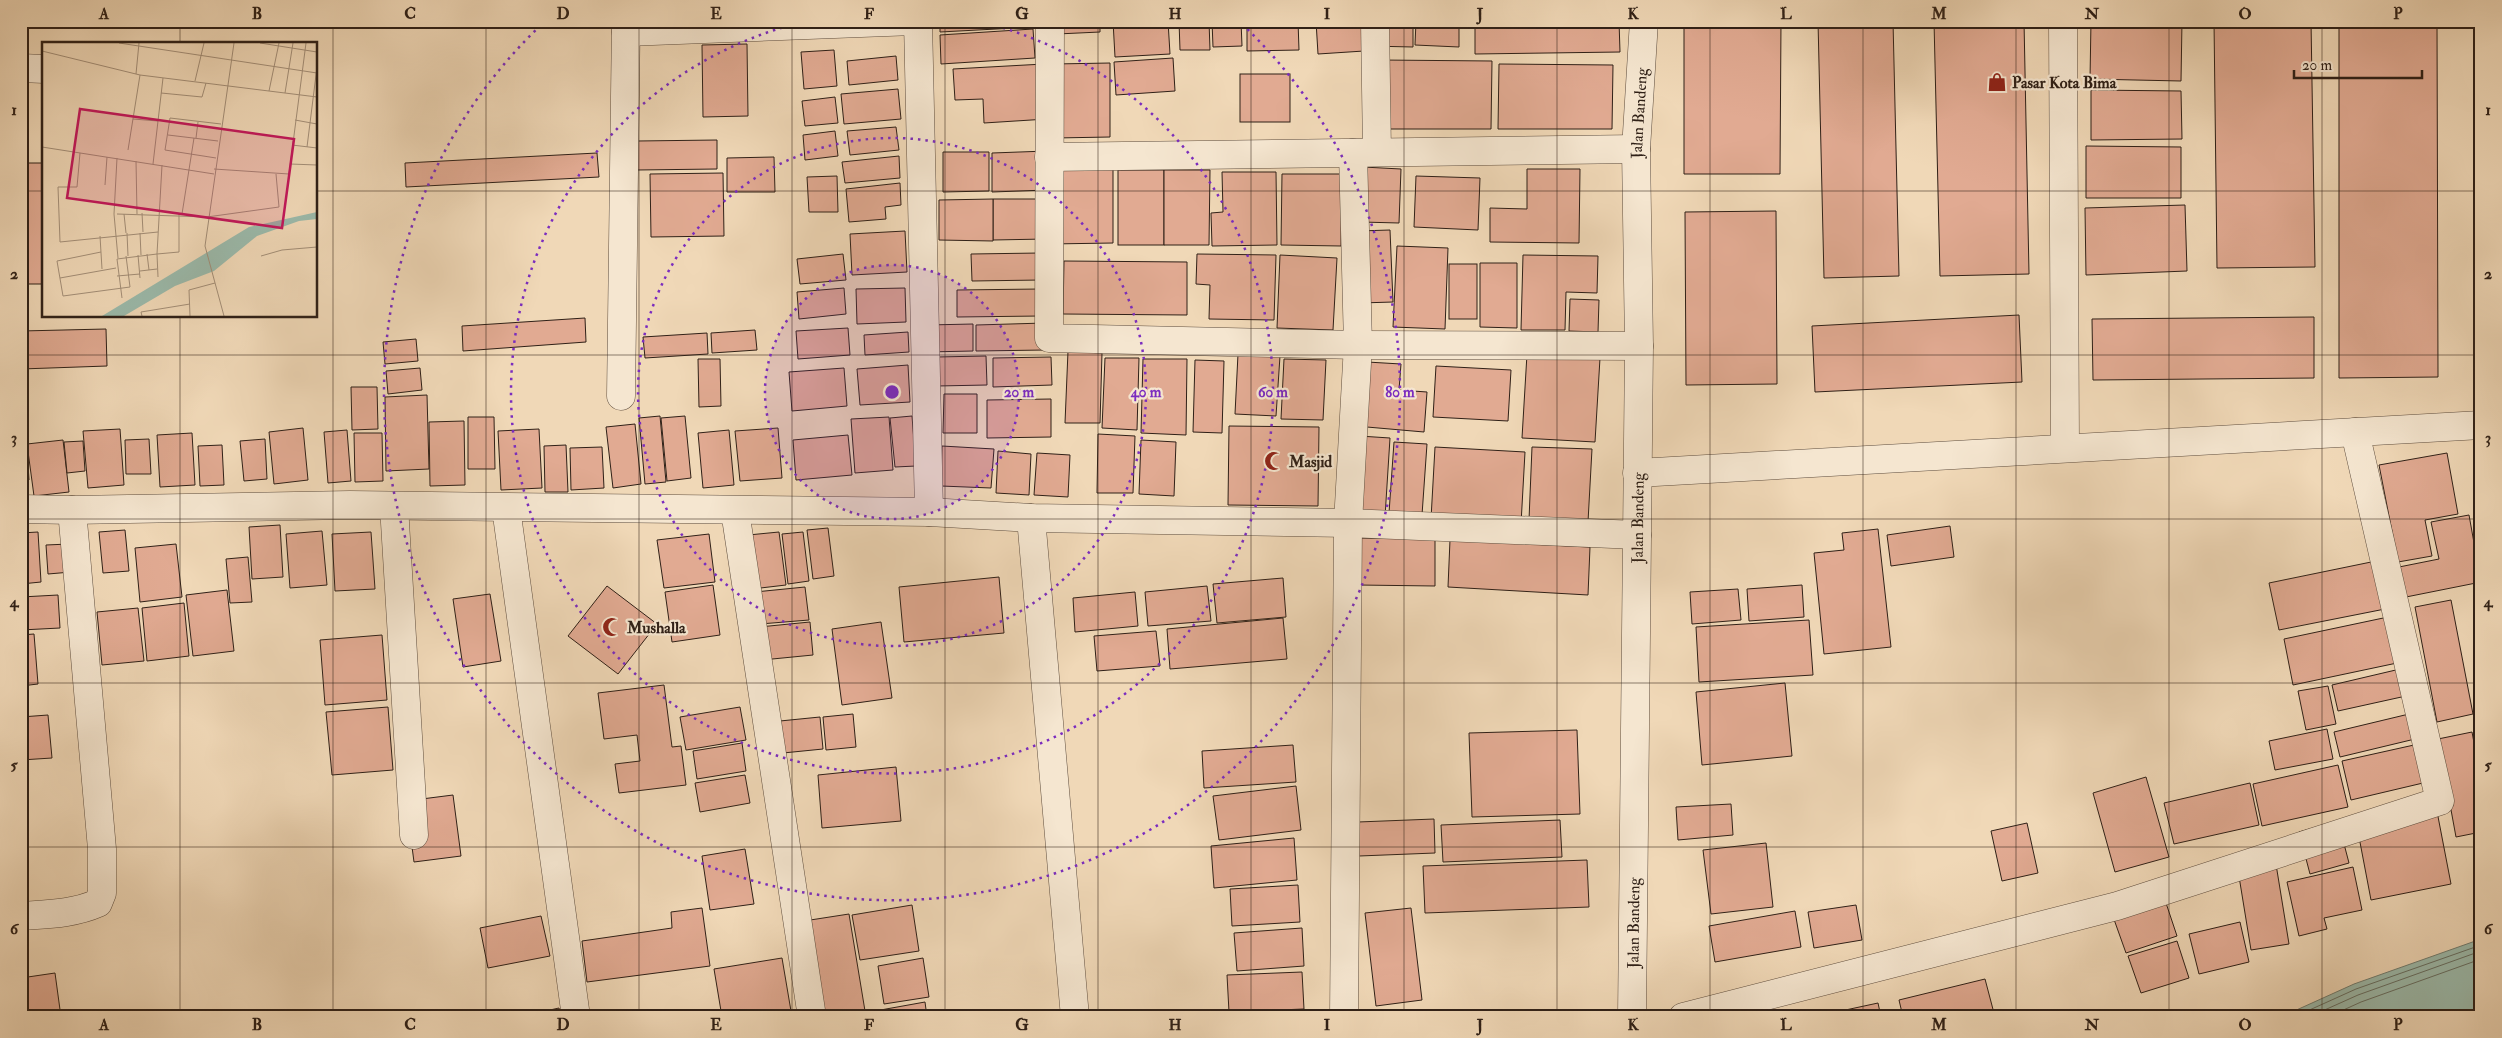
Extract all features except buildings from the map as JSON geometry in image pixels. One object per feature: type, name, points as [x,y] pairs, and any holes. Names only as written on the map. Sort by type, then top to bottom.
[{"type":"street","points":[[621,396],[626,26],[914,21]]},
{"type":"street","points":[[918,21],[929,512]]},
{"type":"street","points":[[1050,21],[1049,338],[1358,345],[1639,346]]},
{"type":"street","points":[[1344,1017],[1348,524],[1358,345],[1365,153],[1375,21]]},
{"type":"street","name":"Jalan Bandeng","points":[[1632,1017],[1639,346],[1636,149],[1644,21]]},
{"type":"street","points":[[2063,21],[2065,448]]},
{"type":"street","points":[[21,68],[42,69]]},
{"type":"street","points":[[1049,157],[1636,149]]},
{"type":"street","points":[[1637,473],[2481,425]]},
{"type":"street","points":[[1684,1017],[2117,906],[2440,801],[2355,432]]},
{"type":"street","points":[[21,509],[394,506],[929,512],[1031,518],[1348,524],[1637,534]]},
{"type":"street","points":[[394,506],[414,835]]},
{"type":"street","points":[[506,508],[576,1017]]},
{"type":"street","points":[[21,916],[85,909],[98,904],[102,893],[102,849],[72,510]]},
{"type":"street","points":[[735,511],[812,1017]]},
{"type":"street","points":[[1031,518],[1075,1017]]},
{"type":"water","points":[[2481,939],[2481,1017],[2281,1017],[2354,984]]},
{"type":"place","name":"Pasar Kota Bima","points":[[1997,82]]},
{"type":"place","name":"Masjid","points":[[1274,461]]},
{"type":"place","name":"Mushalla","points":[[612,627]]}]
